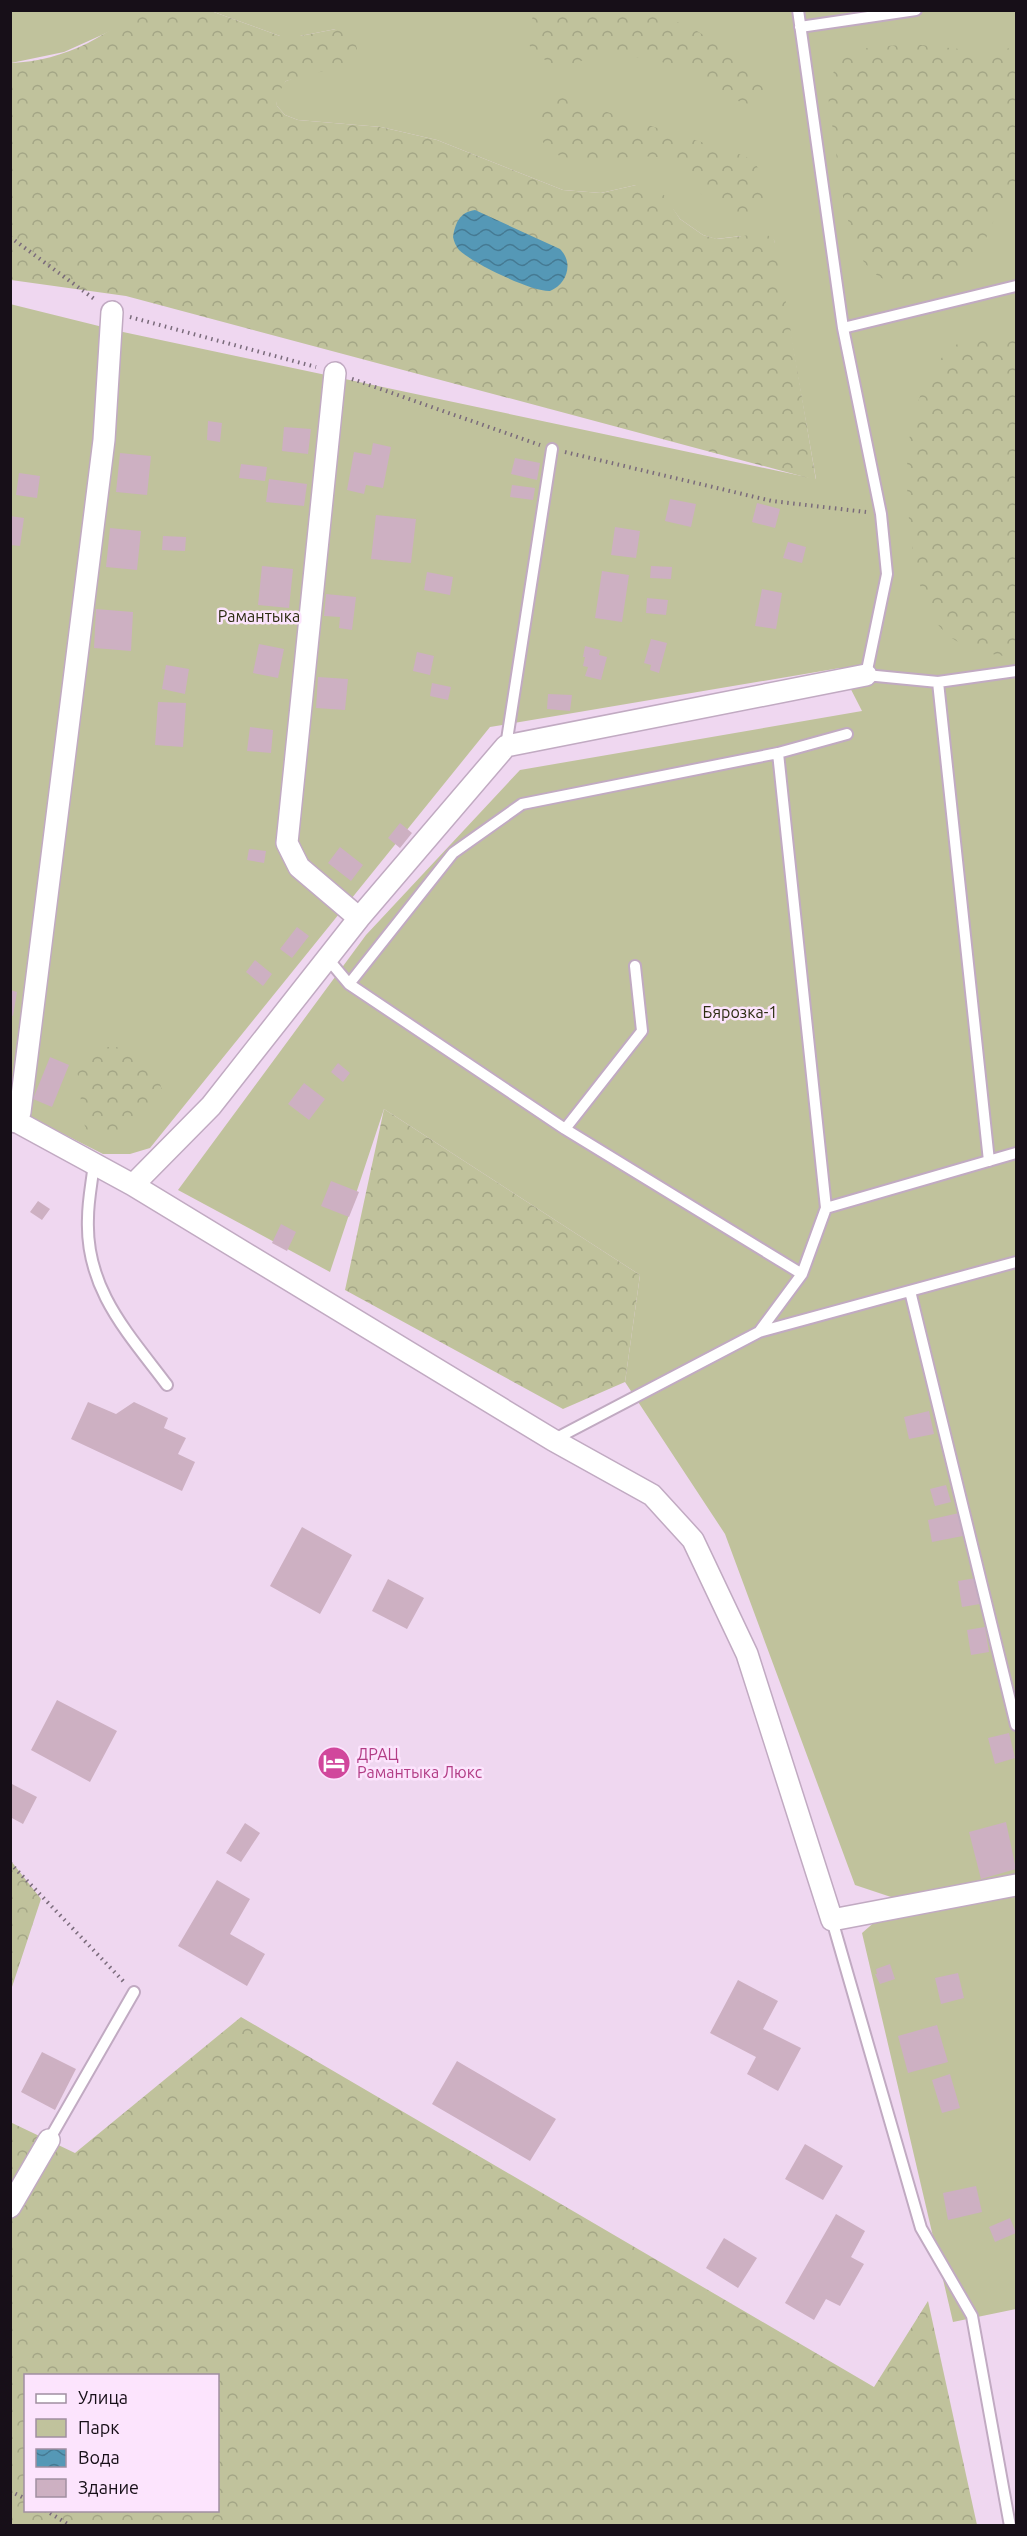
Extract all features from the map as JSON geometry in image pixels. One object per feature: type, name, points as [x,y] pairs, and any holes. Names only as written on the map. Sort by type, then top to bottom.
[{"type":"street","points":[[112,312],[104,440],[22,1100],[14,1120],[133,1185],[553,1440],[652,1495],[693,1540],[747,1654],[832,1920],[1017,1885]]},
{"type":"street","points":[[335,373],[287,843],[299,867],[360,918]]},
{"type":"street","points":[[133,1185],[211,1106],[360,918],[506,746],[866,675]]},
{"type":"street","points":[[10,2207],[49,2140]]},
{"type":"lane","points":[[798,10],[843,328],[881,514],[887,574],[866,675],[938,682],[1017,671]]},
{"type":"lane","points":[[800,27],[916,10]]},
{"type":"lane","points":[[843,328],[1017,286]]},
{"type":"lane","points":[[506,746],[552,449]]},
{"type":"lane","points":[[938,682],[989,1161]]},
{"type":"lane","points":[[349,984],[453,853],[522,804],[778,753],[848,734]]},
{"type":"lane","points":[[759,1332],[801,1274],[825,1208],[778,753]]},
{"type":"lane","points":[[328,959],[349,984],[565,1129],[801,1274]]},
{"type":"lane","points":[[565,1129],[642,1031],[635,966]]},
{"type":"lane","points":[[825,1208],[1017,1154]]},
{"type":"lane","points":[[94,1163],[87,1220],[94,1270],[102,1295],[167,1385]]},
{"type":"lane","points":[[553,1440],[759,1332],[1017,1262]]},
{"type":"lane","points":[[910,1291],[1017,1725]]},
{"type":"lane","points":[[832,1920],[921,2228],[972,2316],[1010,2526]]},
{"type":"lane","points":[[49,2140],[134,1992]]},
{"type":"path","points":[[10,237],[112,312],[335,373],[552,449],[772,501],[881,514]]},
{"type":"path","points":[[10,1863],[134,1992]]},
{"type":"path","points":[[10,2491],[24,2498]]},
{"type":"path","points":[[47,2512],[71,2526]]},
{"type":"green space","points":[[10,11],[155,11],[64,52],[11,63]]},
{"type":"green space","points":[[155,11],[211,11],[280,36],[300,36],[336,29],[353,34],[357,49],[354,56],[342,66],[286,81],[276,97],[277,106],[285,115],[298,120],[381,127],[437,140],[563,190],[601,193],[636,185],[649,185],[665,196],[680,219],[703,235],[717,239],[765,233],[774,240],[777,250],[816,480],[126,296],[11,280],[11,63],[40,59],[70,51],[129,21]]},
{"type":"green space","points":[[211,11],[1016,11],[1016,2309],[953,2322],[862,1933],[900,1900],[855,1885],[725,1534],[625,1382],[640,1275],[384,1109],[330,1272],[178,1190],[366,935],[520,770],[862,711],[840,668],[490,727],[150,1148],[130,1154],[103,1154],[20,1112],[11,1102],[10,304],[123,332],[816,479],[774,240],[741,236],[716,239],[703,235],[680,219],[673,209],[636,185],[601,193],[563,190],[437,140],[381,127],[298,120],[285,115],[277,106],[275,97],[279,89],[286,81],[297,77],[336,29],[300,36],[280,36]]},
{"type":"green space","points":[[536,11],[588,11],[604,15],[635,11],[652,12],[697,31],[764,73],[770,88],[768,95],[760,102],[743,103],[690,71],[664,63],[623,56],[598,57],[558,68],[531,51],[529,30]]},
{"type":"green space","points":[[911,44],[989,52],[1016,47],[1016,194],[1007,200],[995,217],[977,257],[970,265],[945,280],[916,286],[893,283],[880,277],[864,262],[857,248],[845,207],[828,97],[831,79],[837,66],[854,51]]},
{"type":"green space","points":[[557,96],[745,156],[755,164],[767,183],[766,201],[760,208],[751,212],[737,213],[724,210],[704,197],[680,170],[661,158],[646,156],[584,160],[565,157],[550,150],[541,137],[540,115],[546,103]]},
{"type":"green space","points":[[988,333],[1016,334],[1016,657],[983,652],[962,644],[952,638],[936,622],[927,606],[920,584],[910,532],[908,454],[915,412],[923,389],[935,367],[950,349],[963,341]]},
{"type":"green space","points":[[102,1047],[126,1048],[142,1054],[153,1067],[162,1090],[140,1119],[111,1141],[87,1131],[80,1114],[81,1090],[77,1072],[84,1058]]},
{"type":"green space","points":[[384,1109],[640,1275],[625,1382],[563,1409],[345,1290]]},
{"type":"green space","points":[[11,1861],[41,1899],[11,1990]]},
{"type":"green space","points":[[241,2017],[874,2387],[928,2301],[977,2525],[11,2525],[10,2122],[75,2153]]},
{"type":"water","points":[[475,210],[560,249],[567,260],[567,273],[561,283],[550,291],[530,287],[466,256],[459,250],[453,237],[455,227],[462,216]]},
{"type":"building","points":[[208,421],[222,423],[220,442],[207,440]]},
{"type":"building","points":[[284,427],[311,429],[308,454],[282,451]]},
{"type":"building","points":[[373,443],[391,447],[383,488],[366,485],[364,494],[347,490],[354,452],[371,455]]},
{"type":"building","points":[[120,453],[151,456],[147,495],[116,492]]},
{"type":"building","points":[[515,458],[540,463],[537,480],[511,474]]},
{"type":"building","points":[[241,464],[267,467],[265,481],[239,478]]},
{"type":"building","points":[[19,473],[40,476],[37,498],[16,495]]},
{"type":"building","points":[[269,479],[307,484],[304,506],[266,502]]},
{"type":"building","points":[[512,485],[535,488],[533,500],[510,497]]},
{"type":"building","points":[[670,499],[696,504],[691,527],[665,521]]},
{"type":"building","points":[[757,503],[780,509],[775,528],[752,522]]},
{"type":"building","points":[[376,515],[416,519],[411,563],[371,559]]},
{"type":"building","points":[[10,516],[24,518],[20,546],[10,545]]},
{"type":"building","points":[[615,527],[640,531],[636,558],[611,555]]},
{"type":"building","points":[[110,528],[141,531],[137,570],[106,567]]},
{"type":"building","points":[[163,536],[186,537],[185,551],[162,550]]},
{"type":"building","points":[[788,542],[806,547],[802,563],[783,558]]},
{"type":"building","points":[[262,566],[293,569],[289,608],[258,605]]},
{"type":"building","points":[[651,566],[672,567],[671,579],[650,578]]},
{"type":"building","points":[[602,571],[629,575],[622,622],[595,618]]},
{"type":"building","points":[[427,572],[453,577],[450,595],[424,590]]},
{"type":"building","points":[[762,589],[782,593],[776,629],[755,626]]},
{"type":"building","points":[[326,594],[356,597],[352,630],[339,628],[340,617],[324,616]]},
{"type":"building","points":[[647,598],[668,600],[666,615],[646,613]]},
{"type":"building","points":[[96,609],[133,612],[131,651],[94,648]]},
{"type":"building","points":[[651,639],[667,643],[659,673],[650,670],[651,665],[644,663]]},
{"type":"building","points":[[259,644],[284,649],[278,678],[253,673]]},
{"type":"building","points":[[585,646],[600,650],[599,655],[607,657],[601,680],[585,676],[588,667],[583,666]]},
{"type":"building","points":[[417,652],[434,656],[430,675],[413,671]]},
{"type":"building","points":[[166,665],[189,669],[185,694],[162,689]]},
{"type":"building","points":[[318,677],[348,679],[345,710],[316,708]]},
{"type":"building","points":[[432,683],[451,687],[448,700],[430,696]]},
{"type":"building","points":[[548,694],[572,695],[570,711],[547,709]]},
{"type":"building","points":[[158,702],[186,703],[183,747],[155,745]]},
{"type":"building","points":[[250,727],[273,730],[271,753],[247,751]]},
{"type":"building","points":[[400,823],[412,833],[400,848],[388,838]]},
{"type":"building","points":[[340,847],[363,865],[351,881],[328,863]]},
{"type":"building","points":[[249,849],[266,851],[264,863],[247,860]]},
{"type":"building","points":[[297,927],[309,936],[292,958],[280,949]]},
{"type":"building","points":[[255,960],[272,974],[263,986],[246,972]]},
{"type":"building","points":[[10,990],[17,992],[13,1016],[10,1015]]},
{"type":"building","points":[[50,1057],[69,1065],[52,1107],[33,1099]]},
{"type":"building","points":[[338,1063],[350,1073],[343,1082],[331,1072]]},
{"type":"building","points":[[304,1083],[325,1099],[309,1120],[288,1104]]},
{"type":"building","points":[[331,1181],[359,1192],[349,1217],[321,1206]]},
{"type":"building","points":[[38,1201],[50,1209],[42,1220],[30,1212]]},
{"type":"building","points":[[281,1224],[296,1232],[287,1251],[272,1243]]},
{"type":"building","points":[[88,1402],[116,1414],[134,1402],[168,1418],[164,1428],[186,1438],[178,1454],[195,1462],[182,1491],[71,1439]]},
{"type":"building","points":[[929,1411],[934,1434],[909,1439],[904,1417]]},
{"type":"building","points":[[946,1485],[951,1502],[935,1506],[930,1489]]},
{"type":"building","points":[[959,1513],[963,1536],[932,1542],[928,1520]]},
{"type":"building","points":[[302,1527],[352,1555],[320,1614],[270,1586]]},
{"type":"building","points":[[976,1578],[980,1604],[962,1607],[958,1581]]},
{"type":"building","points":[[388,1579],[424,1598],[407,1629],[372,1611]]},
{"type":"building","points":[[985,1627],[989,1652],[971,1655],[967,1630]]},
{"type":"building","points":[[57,1700],[117,1731],[90,1782],[31,1750]]},
{"type":"building","points":[[1009,1733],[1015,1758],[995,1764],[988,1738]]},
{"type":"building","points":[[10,1783],[37,1797],[23,1824],[10,1817]]},
{"type":"building","points":[[1006,1822],[1016,1869],[981,1879],[969,1832]]},
{"type":"building","points":[[245,1823],[260,1833],[241,1862],[226,1853]]},
{"type":"building","points":[[217,1880],[250,1899],[230,1934],[265,1954],[247,1986],[178,1946]]},
{"type":"building","points":[[890,1964],[895,1979],[880,1984],[875,1974],[877,1974],[876,1969]]},
{"type":"building","points":[[958,1973],[964,1998],[941,2004],[935,1978]]},
{"type":"building","points":[[738,1980],[778,2001],[763,2029],[801,2048],[778,2091],[747,2074],[756,2057],[710,2033]]},
{"type":"building","points":[[937,2025],[948,2062],[908,2073],[898,2036]]},
{"type":"building","points":[[42,2052],[76,2069],[55,2110],[21,2092]]},
{"type":"building","points":[[457,2061],[556,2119],[530,2161],[432,2104]]},
{"type":"building","points":[[950,2074],[960,2108],[942,2113],[932,2080]]},
{"type":"building","points":[[805,2144],[843,2166],[823,2200],[785,2179]]},
{"type":"building","points":[[976,2186],[982,2212],[948,2220],[943,2193]]},
{"type":"building","points":[[836,2214],[865,2231],[851,2257],[864,2264],[840,2306],[826,2299],[814,2320],[785,2303]]},
{"type":"building","points":[[1010,2218],[1016,2233],[995,2242],[989,2227]]},
{"type":"building","points":[[724,2238],[757,2258],[738,2288],[706,2268]]},
{"type":"place","name":"ДРАЦ Рамантыка Люкс","points":[[334,1763]]},
{"type":"park label","name":"Рамантыка","points":[[259,616]]},
{"type":"park label","name":"Бярозка-1","points":[[740,1012]]}]
